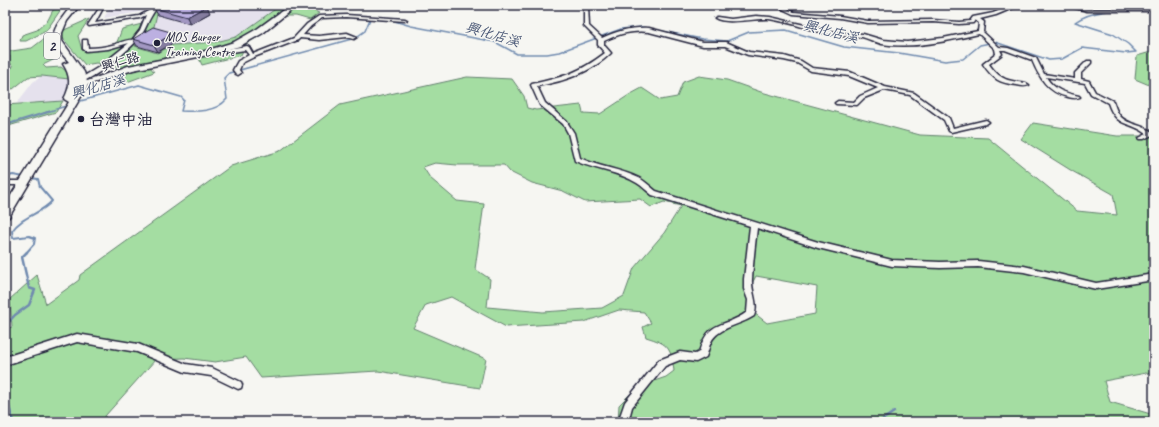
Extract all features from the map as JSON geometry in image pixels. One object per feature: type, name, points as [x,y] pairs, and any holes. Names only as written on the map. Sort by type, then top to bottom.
[{"type":"main road","name":"2","points":[[71,5],[50,32],[50,44],[72,70],[79,84]]},
{"type":"main road","name":"2","points":[[76,5],[57,31],[57,44],[73,61],[79,84]]},
{"type":"main road","points":[[5,214],[23,179],[68,107],[79,84]]},
{"type":"main road","points":[[5,200],[23,179]]},
{"type":"street","points":[[100,5],[100,10],[91,25],[140,18],[157,5]]},
{"type":"street","name":"興仁路","points":[[79,84],[131,68],[203,54],[237,44],[260,31],[294,5]]},
{"type":"street","points":[[586,5],[587,26],[601,40],[601,45],[608,53],[574,76],[557,82],[534,85],[542,104],[565,123],[571,133],[577,159],[590,166],[609,169],[638,180],[654,193],[818,244],[892,263],[940,265],[978,264],[1024,269],[1096,286],[1154,277]]},
{"type":"street","points":[[776,5],[793,13],[840,17],[868,22],[933,21],[959,23],[971,22],[975,18],[994,14],[1018,5]]},
{"type":"street","points":[[1050,5],[1072,6],[1087,10],[1154,10]]},
{"type":"street","points":[[79,84],[118,55],[140,35],[150,11]]},
{"type":"street","points":[[238,73],[236,70],[240,62],[300,36],[309,25],[321,17],[346,16],[405,20]]},
{"type":"street","points":[[717,18],[731,20],[756,17],[770,18],[835,34],[863,36],[882,42],[907,44],[943,40],[980,32]]},
{"type":"street","points":[[975,18],[982,22],[980,32]]},
{"type":"street","points":[[601,40],[620,32],[640,29],[702,44],[726,44],[748,53],[784,58],[799,62],[811,69],[850,74],[883,88],[912,94],[947,119],[951,130],[986,122]]},
{"type":"street","points":[[980,32],[997,48],[999,54],[986,64],[994,76],[1004,82],[1026,85]]},
{"type":"street","points":[[85,41],[86,49],[93,50],[117,47],[140,35]]},
{"type":"street","points":[[300,36],[319,38],[347,35],[354,38]]},
{"type":"street","points":[[203,54],[247,48],[252,56]]},
{"type":"street","points":[[997,48],[1006,49],[1034,59],[1041,75],[1056,92],[1077,97]]},
{"type":"street","points":[[1078,79],[1078,73],[1089,62]]},
{"type":"street","points":[[1041,75],[1078,79],[1087,82],[1093,93],[1111,102],[1113,110],[1123,122],[1148,131],[1151,134],[1142,138]]},
{"type":"street","points":[[838,103],[855,104],[862,97],[883,88]]},
{"type":"street","points":[[5,183],[23,179]]},
{"type":"street","points":[[623,422],[628,405],[662,363],[680,356],[696,358],[700,356],[703,354],[709,336],[717,330],[745,319],[751,314],[752,300],[748,289],[748,279],[754,225]]},
{"type":"street","points":[[5,361],[77,338],[138,348],[185,368],[212,372],[238,385]]},
{"type":"shaded area","points":[[111,5],[154,5],[147,11],[104,18]]},
{"type":"shaded area","points":[[174,5],[281,5],[236,37],[216,42],[173,45],[157,53],[135,46],[153,31],[157,13]]},
{"type":"shaded area","points":[[42,76],[69,79],[70,90],[63,101],[17,103],[33,82]]},
{"type":"green space","points":[[64,5],[46,31],[26,41],[20,41],[22,35],[37,30],[48,20],[53,10]]},
{"type":"green space","points":[[159,5],[153,31],[135,46],[157,53],[173,45],[216,42],[236,37],[281,5],[308,5],[307,8],[319,13],[310,20],[296,16],[273,16],[253,31],[258,37],[246,44],[241,55],[202,65],[196,52],[146,62],[154,72],[127,82],[116,67],[96,63],[85,65],[61,36],[62,31],[89,19],[78,36],[82,50],[110,46],[117,42],[122,29],[146,23],[152,11]]},
{"type":"green space","points":[[45,38],[47,50],[55,59],[43,65],[46,68],[61,67],[66,71],[69,79],[42,76],[28,77],[13,89],[5,87],[5,72],[13,67],[10,62],[10,56],[5,56],[5,52],[32,48]]},
{"type":"green space","points":[[1154,51],[1154,87],[1135,79],[1137,56]]},
{"type":"green space","points":[[699,76],[727,80],[761,92],[920,135],[988,138],[1077,211],[1117,215],[1113,194],[1072,171],[1021,139],[1033,123],[1117,136],[1154,136],[1154,375],[1146,373],[1104,381],[1110,402],[1154,415],[1154,422],[618,422],[619,405],[637,387],[666,377],[674,371],[672,357],[668,348],[660,342],[646,337],[643,327],[651,323],[644,312],[619,310],[584,322],[506,327],[451,297],[426,305],[413,328],[486,359],[480,388],[378,371],[261,378],[246,357],[215,362],[184,358],[156,359],[105,416],[106,422],[5,422],[5,329],[12,327],[10,299],[37,275],[46,304],[79,280],[80,275],[231,166],[280,151],[340,105],[467,77],[512,79],[524,96],[527,108],[536,110],[581,105],[583,113],[600,114],[642,88],[660,100],[677,97],[683,82]],"holes":[[[435,163],[457,165],[504,165],[510,172],[532,183],[563,191],[585,202],[640,199],[651,207],[664,202],[681,206],[664,233],[634,268],[624,296],[602,308],[543,312],[487,307],[490,279],[475,269],[484,204],[457,201],[430,178],[423,167]],[[756,276],[817,287],[815,314],[767,323],[749,309],[747,293]]]},
{"type":"green space","points":[[63,101],[56,112],[5,127],[5,105]]},
{"type":"building","points":[[159,5],[207,6],[187,17],[154,8]]},
{"type":"building","points":[[153,27],[174,33],[154,45],[133,39]]},
{"type":"waterway","name":"興化店溪","points":[[77,102],[139,85],[181,97],[184,100],[181,111],[200,111],[212,109],[227,99],[224,78],[229,73],[355,38],[365,31],[370,19],[391,20],[411,26],[495,42],[517,54],[547,54],[559,52],[621,29],[642,27],[702,39],[727,41],[749,32],[786,30],[844,47],[899,53],[945,61],[963,59],[980,45],[995,42],[1049,60],[1062,59],[1082,48],[1126,53],[1136,52],[1128,44],[1113,34],[1075,22],[1084,17],[1103,12],[1154,11]]},
{"type":"waterway","name":"興化店溪","points":[[44,113],[69,105]]},
{"type":"waterway","name":"興化店溪","points":[[5,125],[48,112]]},
{"type":"waterway","points":[[5,177],[13,175],[24,177]]},
{"type":"waterway","points":[[26,253],[34,244],[35,238],[29,236],[13,238],[12,231],[26,218],[43,209],[52,201],[40,187],[38,179],[31,178]]},
{"type":"waterway","points":[[5,326],[15,315],[29,305],[35,290],[29,288],[22,257],[26,253]]},
{"type":"waterway","points":[[5,403],[9,406],[13,422]]},
{"type":"waterway","points":[[879,422],[894,412]]},
{"type":"place","name":"MOS Burger Training Centre","points":[[157,43]]},
{"type":"place","name":"台灣中油","points":[[81,119]]}]
